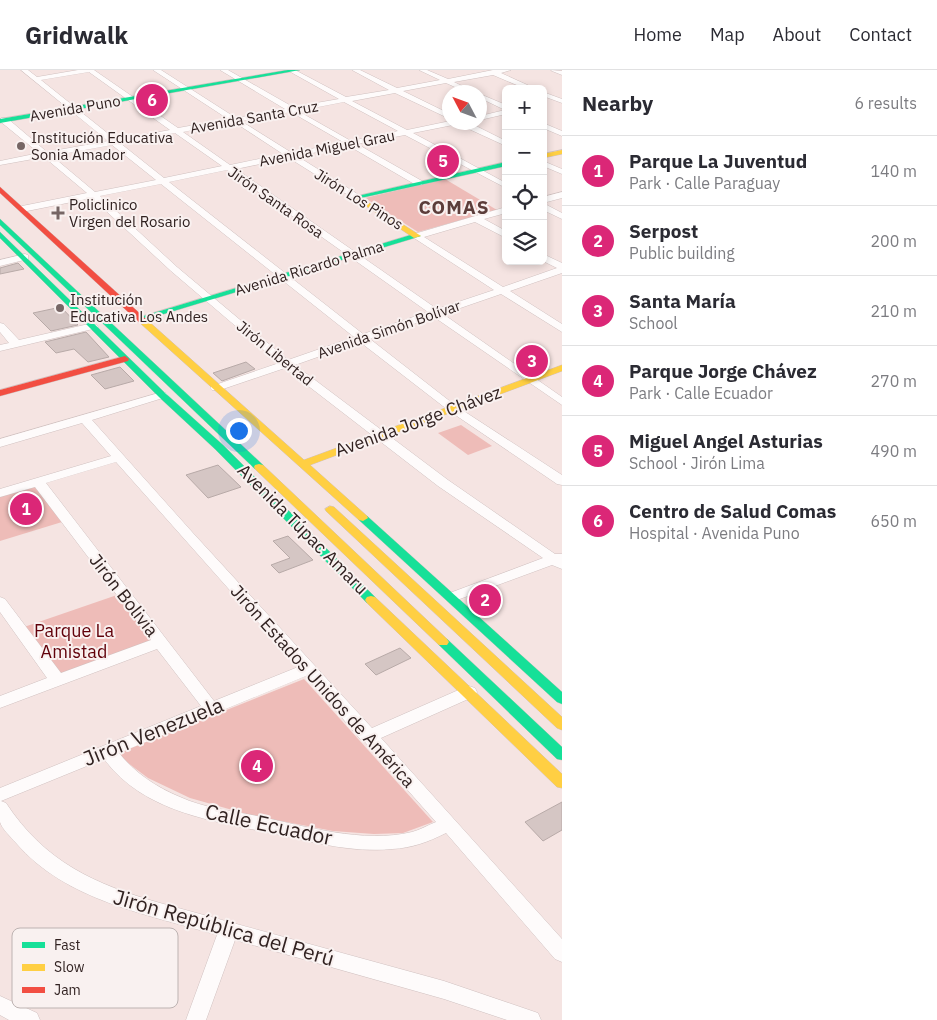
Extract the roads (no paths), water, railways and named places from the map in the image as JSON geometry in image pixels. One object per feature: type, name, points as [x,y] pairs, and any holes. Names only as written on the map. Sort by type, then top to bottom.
[{"type":"main road","name":"Avenida Puno","points":[[2,120],[293,70]]},
{"type":"main road","points":[[547,155],[562,152]]},
{"type":"main road","points":[[356,197],[502,165]]},
{"type":"main road","points":[[0,189],[216,388],[389,544],[452,597],[562,699]]},
{"type":"main road","name":"Jirón Los Pinos","points":[[356,197],[417,236]]},
{"type":"main road","points":[[0,203],[174,365]]},
{"type":"main road","name":"Avenida Túpac Amaru","points":[[0,221],[562,755]]},
{"type":"main road","name":"Avenida Túpac Amaru","points":[[0,229],[4,238],[125,359],[219,447],[332,562],[562,783]]},
{"type":"main road","name":"Avenida Ricardo Palma","points":[[141,318],[417,236]]},
{"type":"main road","points":[[0,392],[125,359]]},
{"type":"main road","name":"Avenida Jorge Chávez","points":[[302,464],[562,368]]},
{"type":"main road","name":"Avenida Túpac Amaru","points":[[319,499],[562,725]]},
{"type":"street","points":[[24,70],[281,276],[452,408],[562,481]]},
{"type":"street","points":[[35,79],[90,70]]},
{"type":"street","name":"Jirón Santa Rosa","points":[[90,70],[562,402]]},
{"type":"street","name":"Jirón Los Pinos","points":[[156,70],[356,197]]},
{"type":"street","points":[[223,70],[419,183]]},
{"type":"street","points":[[293,70],[405,133],[502,184]]},
{"type":"street","points":[[355,70],[442,113]]},
{"type":"street","points":[[422,70],[455,85]]},
{"type":"street","name":"Avenida Santa Cruz","points":[[0,163],[345,100],[491,71],[508,70]]},
{"type":"street","points":[[554,70],[562,73]]},
{"type":"street","points":[[491,71],[523,85]]},
{"type":"street","points":[[547,95],[562,101]]},
{"type":"street","points":[[487,99],[502,106]]},
{"type":"street","points":[[547,104],[562,101]]},
{"type":"street","points":[[487,116],[502,113]]},
{"type":"street","name":"Jirón Libertad","points":[[2,120],[94,195],[166,262],[286,364],[443,484],[559,560]]},
{"type":"street","name":"Avenida Miguel Grau","points":[[22,209],[442,125]]},
{"type":"street","points":[[547,127],[562,134]]},
{"type":"street","points":[[477,130],[502,142]]},
{"type":"street","points":[[547,165],[562,172]]},
{"type":"street","points":[[547,199],[562,195]]},
{"type":"street","points":[[547,208],[562,216]]},
{"type":"street","name":"Avenida Ricardo Palma","points":[[417,236],[502,211]]},
{"type":"street","points":[[477,219],[502,233]]},
{"type":"street","name":"Jirón Los Pinos","points":[[417,236],[562,330]]},
{"type":"street","points":[[0,262],[24,257]]},
{"type":"street","points":[[547,260],[562,269]]},
{"type":"street","name":"Avenida Simón Bolívar","points":[[216,388],[436,314],[562,269]]},
{"type":"street","points":[[0,326],[16,344]]},
{"type":"street","points":[[0,348],[93,326]]},
{"type":"street","points":[[0,443],[162,395]]},
{"type":"street","name":"Jirón Estados Unidos de América","points":[[85,418],[307,669],[449,824],[562,953]]},
{"type":"street","points":[[0,493],[119,457]]},
{"type":"street","name":"Jirón Bolivia","points":[[38,482],[211,708]]},
{"type":"street","points":[[452,597],[559,560]]},
{"type":"street","points":[[0,602],[57,680]]},
{"type":"street","points":[[0,702],[160,642]]},
{"type":"street","name":"Jirón Venezuela","points":[[0,795],[307,669]]},
{"type":"street","points":[[368,737],[469,692]]},
{"type":"street","name":"Calle Ecuador","points":[[107,750],[118,766],[140,784],[166,799],[203,811],[248,821],[329,838],[374,842],[411,840],[449,824]]},
{"type":"street","name":"Jirón República del Perú","points":[[0,808],[18,832],[53,866],[96,890],[228,930],[448,991],[531,1020]]},
{"type":"street","points":[[196,1020],[228,930]]},
{"type":"street","points":[[0,1005],[30,1020]]},
{"type":"place","name":"Centro de Salud Comas","points":[[152,100]]},
{"type":"place","name":"Institución Educativa Sonia Amador","points":[[21,146]]},
{"type":"place","name":"Miguel Angel Asturias","points":[[443,161]]},
{"type":"place","name":"Policlinico Virgen del Rosario","points":[[58,213]]},
{"type":"place","name":"Institución Educativa Los Andes","points":[[60,308]]},
{"type":"place","name":"Santa María","points":[[532,361]]},
{"type":"place","name":"Parque La Juventud","points":[[26,509]]},
{"type":"place","name":"Serpost","points":[[485,600]]},
{"type":"place","name":"Parque Jorge Chávez","points":[[257,766]]},
{"type":"district","name":"COMAS","points":[[454,207]]},
{"type":"park label","name":"Parque La Amistad","points":[[74,640]]}]
